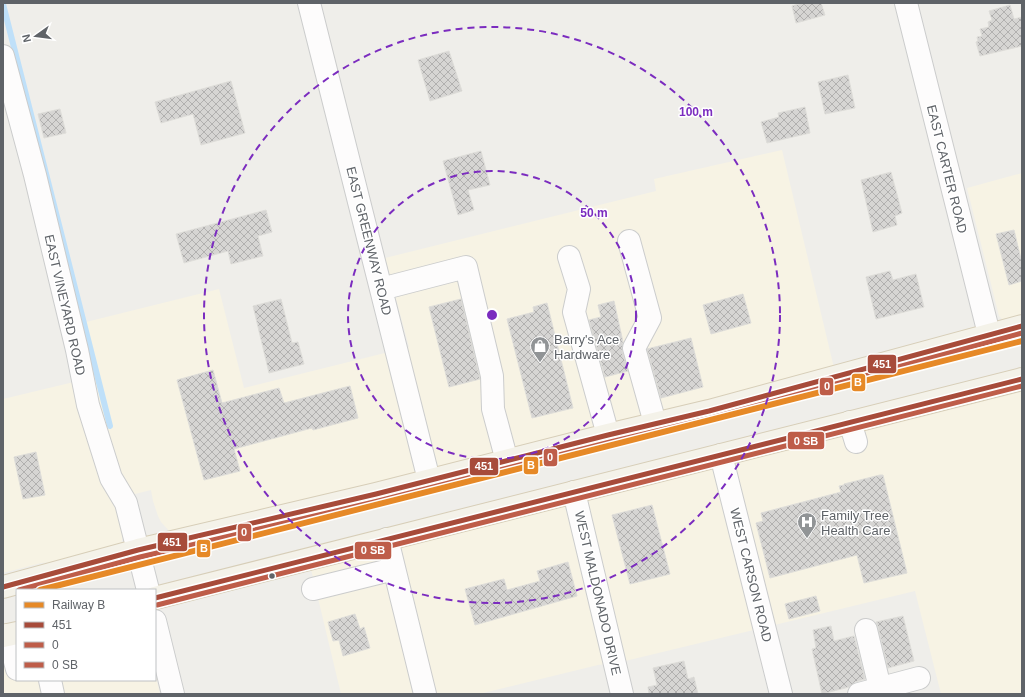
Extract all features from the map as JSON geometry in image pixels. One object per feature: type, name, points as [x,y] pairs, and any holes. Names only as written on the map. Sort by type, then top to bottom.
[{"type":"main road","points":[[3,587],[138,550],[376,494],[655,423],[709,411],[1022,326]]},
{"type":"main road","points":[[156,598],[721,455],[853,432],[1022,379]]},
{"type":"street","name":"EAST GREENWAY ROAD","points":[[309,3],[429,480]]},
{"type":"street","name":"EAST CARTER ROAD","points":[[906,3],[989,334]]},
{"type":"street","name":"EAST VINEYARD ROAD","points":[[3,56],[39,190],[77,350],[88,405],[111,478],[126,503],[148,589]]},
{"type":"street","points":[[629,240],[650,318],[634,348],[655,423]]},
{"type":"street","points":[[569,258],[579,289],[574,312],[608,435]]},
{"type":"street","points":[[381,289],[466,267],[492,376],[493,409],[507,461]]},
{"type":"street","name":"WEST CARSON ROAD","points":[[721,455],[781,694]]},
{"type":"street","name":"WEST MALDONADO DRIVE","points":[[574,492],[622,694]]},
{"type":"street","points":[[387,539],[425,694]]},
{"type":"street","points":[[313,590],[394,569]]},
{"type":"street","points":[[156,625],[173,694]]},
{"type":"street","points":[[866,630],[880,688]]},
{"type":"street","points":[[9,635],[16,665]]},
{"type":"street","points":[[50,681],[53,694]]},
{"type":"street","points":[[859,694],[880,688],[910,685]]},
{"type":"shaded area","points":[[782,150],[835,372],[171,533],[161,522],[158,516],[151,490],[131,495],[112,459],[82,323],[219,289],[244,388],[409,347],[385,258],[656,191],[654,179]]},
{"type":"shaded area","points":[[1022,173],[1022,326],[1004,321],[999,316],[967,188]]},
{"type":"shaded area","points":[[1022,376],[1022,694],[941,694],[915,591],[621,662],[598,665],[479,694],[341,694],[310,565]]},
{"type":"shaded area","points":[[78,381],[117,497],[124,534],[120,547],[106,557],[41,563],[3,573],[3,399]]},
{"type":"shaded area","points":[[16,632],[16,681],[156,681],[156,677],[160,694],[3,694],[3,635]]},
{"type":"building","points":[[802,3],[821,3],[825,15],[796,23],[792,6]]},
{"type":"building","points":[[1010,5],[1014,19],[1022,17],[1022,46],[980,56],[976,42],[978,41],[977,37],[982,36],[980,29],[989,27],[988,22],[992,20],[989,11]]},
{"type":"building","points":[[449,51],[462,91],[430,101],[418,60]]},
{"type":"building","points":[[848,75],[855,108],[825,114],[818,82]]},
{"type":"building","points":[[231,81],[245,133],[201,145],[193,114],[161,123],[155,102]]},
{"type":"building","points":[[805,107],[810,133],[767,143],[761,122],[779,117],[778,113]]},
{"type":"building","points":[[60,109],[66,133],[44,138],[38,114]]},
{"type":"building","points":[[481,151],[490,185],[468,190],[474,210],[458,215],[443,161]]},
{"type":"building","points":[[891,172],[902,213],[895,216],[897,225],[873,232],[861,180]]},
{"type":"building","points":[[266,210],[272,232],[258,236],[263,256],[231,264],[228,251],[184,263],[176,234]]},
{"type":"building","points":[[1014,230],[1022,263],[1022,281],[1009,285],[996,234]]},
{"type":"building","points":[[890,271],[893,280],[916,274],[924,307],[876,319],[866,277]]},
{"type":"building","points":[[743,294],[751,323],[711,334],[703,305]]},
{"type":"building","points":[[281,299],[292,343],[298,342],[304,364],[269,373],[253,306]]},
{"type":"building","points":[[461,299],[480,379],[449,387],[429,307]]},
{"type":"building","points":[[614,301],[623,342],[622,351],[628,371],[605,377],[589,320],[601,317],[598,305]]},
{"type":"building","name":"Barry's Ace Hardware","points":[[547,303],[573,408],[532,418],[507,319],[534,312],[533,307]]},
{"type":"building","points":[[691,338],[703,387],[661,398],[647,349]]},
{"type":"building","points":[[213,370],[222,403],[279,388],[284,403],[350,386],[358,418],[313,430],[312,428],[234,449],[240,471],[204,480],[177,380]]},
{"type":"building","points":[[36,452],[45,495],[23,499],[14,457]]},
{"type":"building","points":[[883,475],[907,573],[864,583],[857,555],[770,578],[756,523],[763,521],[761,513],[841,492],[839,486]]},
{"type":"building","points":[[652,505],[670,574],[630,584],[612,515]]},
{"type":"building","points":[[568,562],[577,596],[475,625],[465,589],[504,579],[507,590],[540,581],[537,571]]},
{"type":"building","points":[[816,596],[820,611],[789,619],[785,604]]},
{"type":"building","points":[[355,614],[360,629],[364,627],[370,648],[343,656],[339,640],[333,641],[328,622]]},
{"type":"building","points":[[903,616],[914,661],[888,668],[876,622]]},
{"type":"building","points":[[831,626],[834,641],[854,636],[865,679],[855,682],[849,687],[822,694],[812,649],[816,648],[813,630]]},
{"type":"building","points":[[684,661],[688,679],[694,677],[698,694],[649,694],[648,687],[657,685],[653,668]]},
{"type":"waterway","points":[[3,4],[110,426]]},
{"type":"rail line","name":"B","points":[[44,589],[1022,341]]},
{"type":"transit line","name":"451","points":[[3,587],[138,550],[376,494],[709,411],[1022,326]]},
{"type":"transit line","name":"0","points":[[23,589],[140,557],[378,501],[711,418],[1022,333]]},
{"type":"transit line","name":"451","points":[[156,598],[1022,379]]},
{"type":"transit line","points":[[157,605],[1022,386]]},
{"type":"place","name":"Barry's Ace Hardware","points":[[540,363]]},
{"type":"place","name":"Family Tree Health Care","points":[[807,539]]}]
